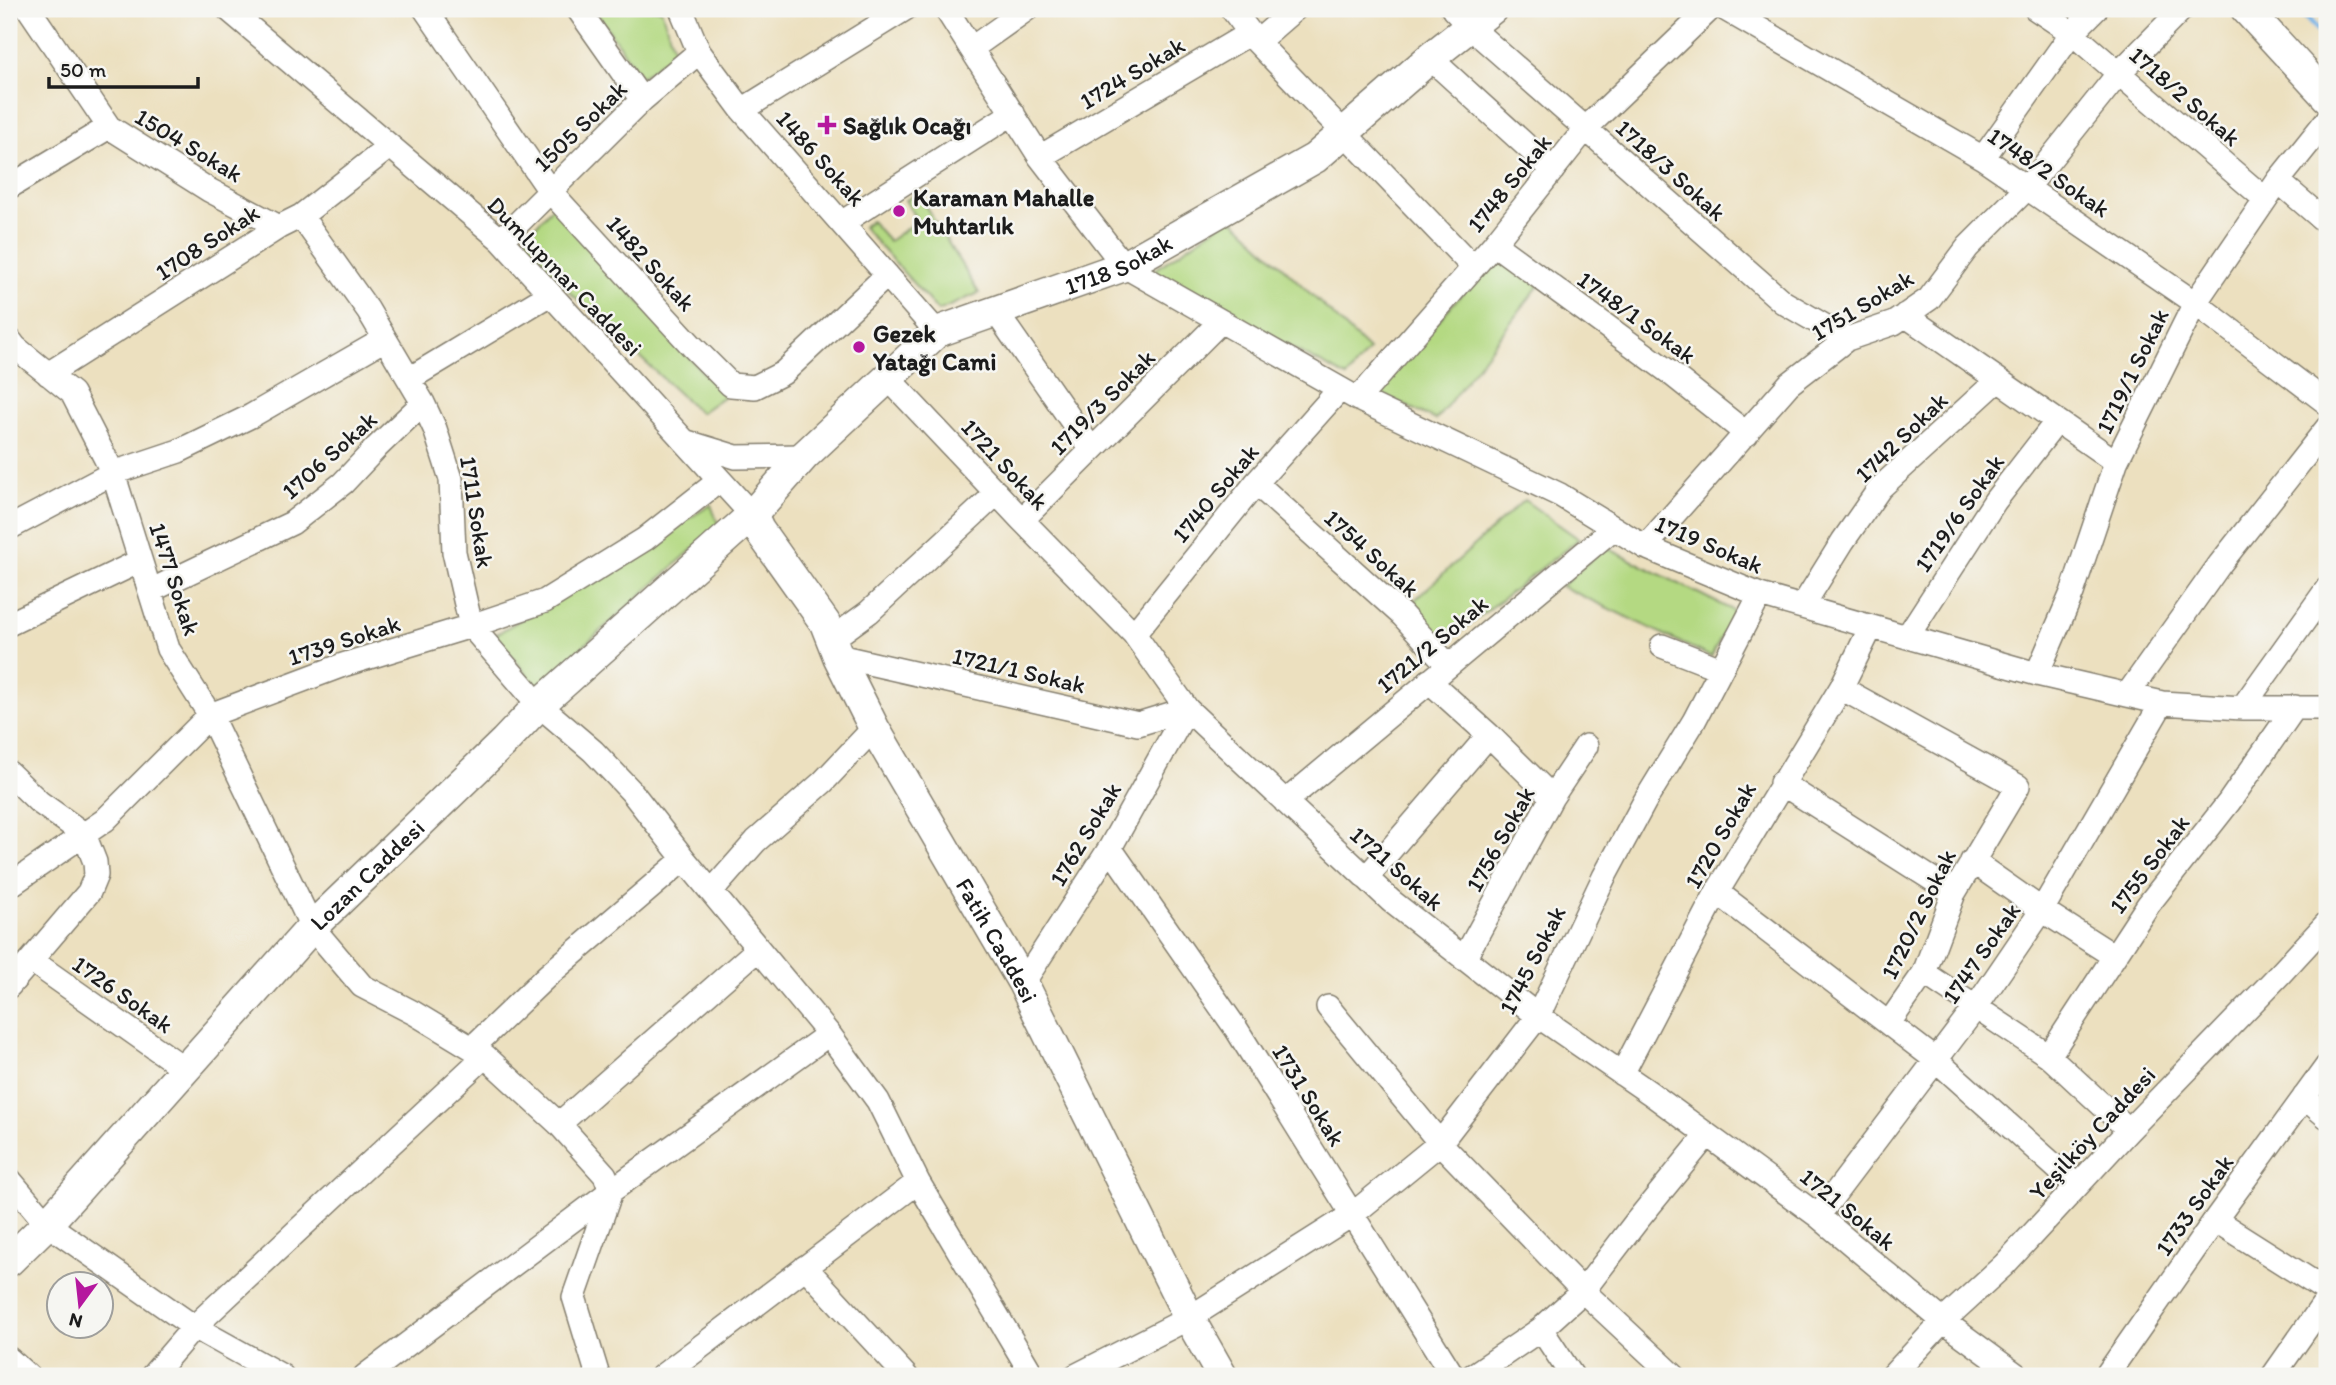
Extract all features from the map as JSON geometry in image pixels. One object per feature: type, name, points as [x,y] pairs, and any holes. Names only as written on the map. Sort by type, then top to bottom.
[{"type":"main road","points":[[2246,9],[2327,97]]},
{"type":"main road","name":"1718 Sokak","points":[[752,515],[804,456],[937,332],[1124,266],[1315,158],[1430,58],[1472,15]]},
{"type":"main road","name":"Fatih Caddesi","points":[[752,515],[759,530],[825,623],[874,728],[1023,984],[1189,1318],[1222,1376]]},
{"type":"main road","name":"Lozan Caddesi","points":[[9,1261],[47,1224],[312,927],[539,705],[752,515]]},
{"type":"street","name":"1504 Sokak","points":[[29,9],[109,127],[209,190],[279,227]]},
{"type":"street","name":"Dumlupınar Caddesi","points":[[228,9],[389,148],[501,240],[752,515]]},
{"type":"street","name":"1482 Sokak","points":[[425,9],[550,191],[731,385],[755,387],[783,373],[887,275]]},
{"type":"street","points":[[578,9],[642,100]]},
{"type":"street","name":"1486 Sokak","points":[[681,9],[699,52],[742,110],[937,332]]},
{"type":"street","points":[[742,110],[905,9]]},
{"type":"street","points":[[946,9],[1040,157],[1124,266]]},
{"type":"street","points":[[968,42],[1002,9]]},
{"type":"street","points":[[968,42],[1027,9]]},
{"type":"street","points":[[1232,9],[1254,38],[1343,134],[1473,267]]},
{"type":"street","name":"1724 Sokak","points":[[1040,157],[1254,38],[1295,9]]},
{"type":"street","name":"1748 Sokak","points":[[1349,394],[1494,244],[1586,128],[1710,9]]},
{"type":"street","name":"1748/2 Sokak","points":[[1725,9],[1983,158],[2195,303],[2327,403]]},
{"type":"street","name":"1718/2 Sokak","points":[[2036,9],[2072,33],[2119,74],[2272,190],[2327,223]]},
{"type":"street","points":[[1983,158],[2072,33],[2096,9]]},
{"type":"street","name":"1751 Sokak","points":[[1645,547],[1789,384],[1847,339],[1894,323],[1929,299],[1968,247],[2027,188],[2119,74],[2182,9]]},
{"type":"street","name":"1718/3 Sokak","points":[[1472,15],[1586,128],[1783,302],[1847,339]]},
{"type":"street","name":"1505 Sokak","points":[[501,240],[642,100],[699,52]]},
{"type":"street","points":[[1430,58],[1553,170]]},
{"type":"street","points":[[843,222],[1013,113]]},
{"type":"street","name":"1719/1 Sokak","points":[[2037,674],[2072,593],[2116,462],[2195,303],[2272,190],[2327,120]]},
{"type":"street","name":"1504 Sokak","points":[[9,187],[109,127]]},
{"type":"street","name":"1708 Sokak","points":[[48,374],[279,227],[301,216],[389,148]]},
{"type":"street","name":"1711 Sokak","points":[[301,216],[368,310],[424,403],[451,479],[454,552],[471,626],[539,705],[593,751],[631,791],[829,1034],[878,1101],[918,1182],[1033,1376]]},
{"type":"street","name":"1748/1 Sokak","points":[[1494,244],[1669,372],[1747,433]]},
{"type":"street","name":"1719 Sokak","points":[[1124,266],[1349,394],[1560,495],[1645,547],[1760,595],[2037,674],[2162,703],[2242,708],[2327,708]]},
{"type":"street","points":[[409,379],[550,294]]},
{"type":"street","points":[[996,312],[1091,450]]},
{"type":"street","points":[[1905,315],[2116,462]]},
{"type":"street","name":"1719/3 Sokak","points":[[1022,520],[1220,322]]},
{"type":"street","points":[[9,528],[113,473],[179,451],[251,416],[385,339]]},
{"type":"street","name":"1477 Sokak","points":[[11,346],[72,393],[113,473],[168,649],[210,715],[312,927],[362,986],[479,1052],[559,1124],[605,1175],[611,1191]]},
{"type":"street","name":"1721 Sokak","points":[[887,377],[1134,634],[1187,709],[1391,901],[1538,1016],[1818,1216],[1943,1321],[2018,1376]]},
{"type":"street","name":"1742 Sokak","points":[[1802,607],[1880,488],[1998,380]]},
{"type":"street","name":"1740 Sokak","points":[[1134,634],[1256,483],[1349,394]]},
{"type":"street","name":"1706 Sokak","points":[[150,591],[292,523],[344,483],[377,447],[424,403]]},
{"type":"street","name":"1719/6 Sokak","points":[[1906,637],[1995,501],[2057,421]]},
{"type":"street","points":[[2127,695],[2220,564],[2327,428]]},
{"type":"street","points":[[685,442],[736,457],[804,456]]},
{"type":"street","name":"1739 Sokak","points":[[9,886],[105,820],[210,715],[343,666],[545,601],[645,539],[720,480]]},
{"type":"street","name":"1754 Sokak","points":[[1256,483],[1402,615],[1448,665]]},
{"type":"street","points":[[835,648],[869,612],[997,493]]},
{"type":"street","name":"1721/2 Sokak","points":[[1285,802],[1614,528]]},
{"type":"street","points":[[9,624],[140,561]]},
{"type":"street","points":[[2242,708],[2327,589]]},
{"type":"street","name":"1745 Sokak","points":[[1075,1376],[1189,1318],[1353,1214],[1440,1143],[1538,1016],[1604,877],[1721,670],[1760,595]]},
{"type":"street","name":"1720 Sokak","points":[[1622,1074],[1717,892],[1841,688],[1871,626]]},
{"type":"street","points":[[1662,646],[1721,670]]},
{"type":"street","name":"1721/1 Sokak","points":[[835,648],[1138,724],[1187,709]]},
{"type":"street","points":[[1429,681],[1552,797]]},
{"type":"street","name":"1720/2 Sokak","points":[[1841,688],[2018,786],[1954,893],[1924,973],[1889,1023]]},
{"type":"street","name":"1747 Sokak","points":[[1818,1216],[1976,1007],[2042,910],[2162,703]]},
{"type":"street","name":"1755 Sokak","points":[[2049,1056],[2148,905],[2229,802],[2295,708]]},
{"type":"street","name":"1762 Sokak","points":[[1023,984],[1110,848],[1187,709]]},
{"type":"street","points":[[712,891],[756,841],[823,782],[874,728]]},
{"type":"street","points":[[1366,878],[1489,735]]},
{"type":"street","name":"1756 Sokak","points":[[1464,959],[1552,797],[1586,746]]},
{"type":"street","points":[[9,773],[39,802],[84,834],[95,862],[96,875],[89,892],[9,986]]},
{"type":"street","points":[[1781,783],[1954,893]]},
{"type":"street","name":"1731 Sokak","points":[[1110,848],[1237,1030],[1453,1376]]},
{"type":"street","points":[[152,1376],[194,1327],[479,1052],[547,976],[684,859]]},
{"type":"street","points":[[1972,861],[2114,956]]},
{"type":"street","points":[[1717,892],[1936,1060],[2077,1186]]},
{"type":"street","name":"Yeşilköy Caddesi","points":[[1892,1376],[1943,1321],[2004,1265],[2327,923]]},
{"type":"street","points":[[559,1124],[758,949]]},
{"type":"street","name":"1726 Sokak","points":[[32,961],[185,1069]]},
{"type":"street","points":[[1924,973],[2049,1056],[2129,1130]]},
{"type":"street","points":[[1328,1007],[1440,1143],[1583,1291],[1674,1376]]},
{"type":"street","points":[[365,1376],[611,1191],[829,1034]]},
{"type":"street","name":"1733 Sokak","points":[[2106,1376],[2327,1066]]},
{"type":"street","points":[[2304,1097],[2327,1117]]},
{"type":"street","points":[[1472,1376],[1541,1329],[1583,1291],[1707,1135]]},
{"type":"street","points":[[9,1179],[47,1224],[194,1327],[282,1376]]},
{"type":"street","points":[[662,1376],[918,1182]]},
{"type":"street","points":[[598,1376],[574,1297],[611,1191]]},
{"type":"street","points":[[2215,1220],[2327,1291]]},
{"type":"street","points":[[805,1267],[906,1376]]},
{"type":"street","points":[[2273,1376],[2327,1299]]},
{"type":"street","points":[[1541,1329],[1572,1376]]},
{"type":"street","points":[[9,1359],[28,1376]]},
{"type":"green space","points":[[594,9],[661,9],[675,52],[641,77]]},
{"type":"green space","points":[[918,194],[979,293],[938,311],[863,227],[871,221],[889,241],[917,221],[905,200]]},
{"type":"green space","points":[[553,206],[724,396],[700,413],[519,245]]},
{"type":"green space","points":[[1231,217],[1369,350],[1347,377],[1150,273]]},
{"type":"green space","points":[[1495,255],[1543,280],[1436,420],[1377,392]]},
{"type":"green space","points":[[1524,500],[1579,539],[1447,642],[1407,607]]},
{"type":"green space","points":[[711,505],[719,526],[537,687],[495,635]]},
{"type":"green space","points":[[1605,547],[1734,611],[1711,657],[1561,586]]},
{"type":"waterway","points":[[2298,9],[2327,40]]},
{"type":"place","name":"Sağlık Ocağı","points":[[827,125]]},
{"type":"place","name":"Karaman Mahalle Muhtarlık","points":[[899,211]]},
{"type":"place","name":"Gezek Yatağı Cami","points":[[859,347]]}]
